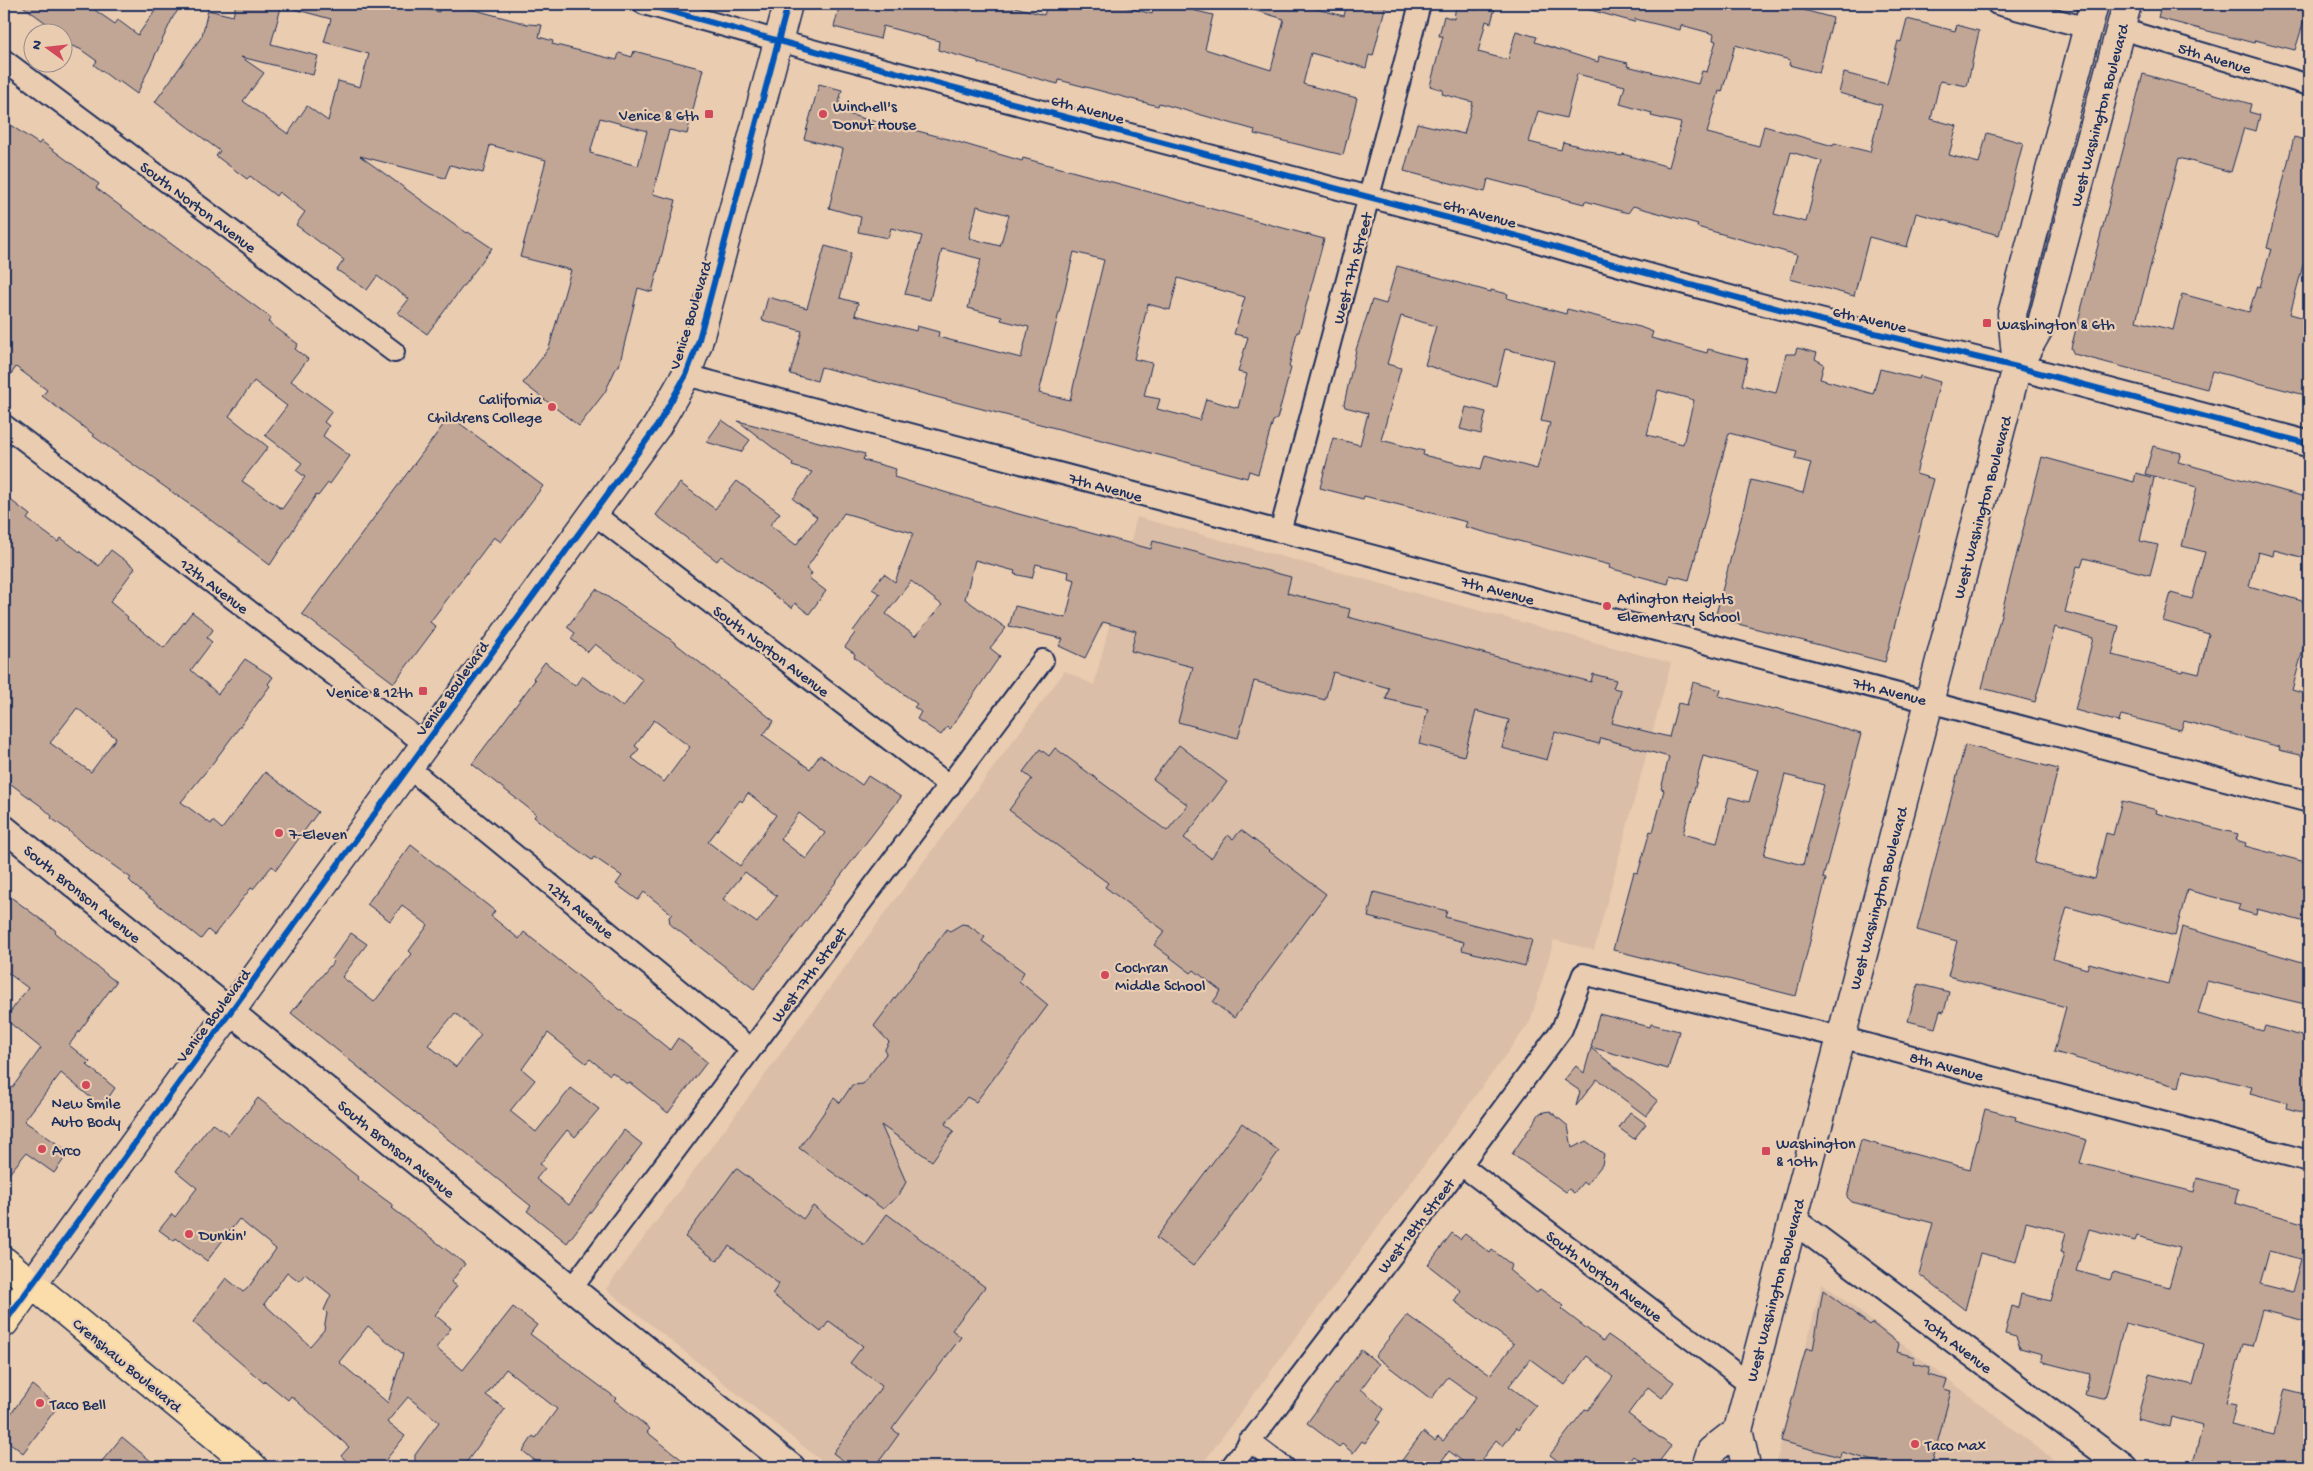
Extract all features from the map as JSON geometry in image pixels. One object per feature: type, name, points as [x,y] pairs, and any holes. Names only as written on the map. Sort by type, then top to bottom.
[{"type":"main road","name":"Venice Boulevard","points":[[4,1324],[658,426],[686,375],[698,343],[788,4]]},
{"type":"main road","name":"West Washington Boulevard","points":[[2017,367],[2012,314],[2091,16]]},
{"type":"main road","name":"West Washington Boulevard","points":[[1743,1467],[1745,1460],[1738,1430],[1840,1037],[2017,367],[2042,323],[2124,16]]},
{"type":"main road","name":"Crenshaw Boulevard","points":[[4,1261],[253,1467]]},
{"type":"main road","points":[[1706,1467],[1711,1451],[1738,1430]]},
{"type":"street","name":"6th Avenue","points":[[644,4],[1370,197],[1816,319],[2017,367],[2309,444]]},
{"type":"street","name":"West 17th Street","points":[[1280,532],[1420,4]]},
{"type":"street","points":[[1997,4],[2091,16]]},
{"type":"street","name":"5th Avenue","points":[[2124,16],[2309,85]]},
{"type":"street","name":"South Norton Avenue","points":[[4,60],[394,352]]},
{"type":"street","name":"7th Avenue","points":[[686,375],[1280,532],[1930,700],[2309,802]]},
{"type":"street","name":"12th Avenue","points":[[4,426],[426,745]]},
{"type":"street","name":"South Norton Avenue","points":[[594,514],[950,786]]},
{"type":"street","name":"West 17th Street","points":[[572,1288],[1043,660]]},
{"type":"street","name":"12th Avenue","points":[[410,769],[751,1049]]},
{"type":"street","name":"South Bronson Avenue","points":[[4,828],[230,1014],[792,1467]]},
{"type":"street","name":"8th Avenue","points":[[1583,974],[1840,1037],[2309,1161]]},
{"type":"street","name":"West 18th Street","points":[[1230,1467],[1461,1165],[1562,1029],[1583,974]]},
{"type":"street","name":"South Norton Avenue","points":[[1461,1165],[1750,1384]]},
{"type":"street","name":"10th Avenue","points":[[1793,1220],[2124,1467]]},
{"type":"street","points":[[1249,1442],[1284,1467]]},
{"type":"shaded area","points":[[1137,517],[1671,663],[1594,950],[1554,940],[1530,1022],[1200,1467],[829,1467],[606,1289],[1065,671],[1094,685]]},
{"type":"shaded area","points":[[1822,1283],[2063,1467],[1775,1467]]},
{"type":"building","points":[[20,4],[86,4],[115,24],[118,20],[138,35],[160,4],[183,4],[173,17],[137,94],[119,81],[118,83],[94,65],[97,61],[72,46],[72,22],[45,22]]},
{"type":"building","points":[[236,4],[282,4],[271,44],[318,56],[313,75],[241,57],[264,73],[243,101],[288,134],[307,106],[328,121],[338,81],[360,87],[369,54],[324,42],[331,19],[294,9],[295,4],[407,4],[439,12],[441,4],[453,4],[527,24],[542,25],[539,37],[553,41],[552,44],[617,60],[619,53],[632,57],[634,51],[703,69],[687,134],[669,130],[653,194],[676,200],[652,292],[638,288],[619,366],[617,366],[605,392],[579,426],[523,383],[549,348],[571,270],[520,257],[546,160],[490,145],[483,173],[450,165],[445,178],[360,156],[467,233],[492,248],[427,334],[398,313],[409,299],[377,276],[367,290],[337,270],[344,260],[296,225],[305,212],[279,192],[276,196],[250,176],[247,179],[216,156],[220,151],[155,102],[202,36],[208,10],[233,16]],"holes":[[[600,118],[647,131],[638,166],[590,153]]]},
{"type":"building","points":[[840,4],[931,4],[958,11],[960,4],[1004,4],[1044,15],[1048,4],[1072,4],[1090,9],[1091,4],[1115,4],[1152,14],[1155,4],[1167,4],[1213,15],[1205,49],[1271,70],[1284,19],[1250,9],[1250,4],[1297,4],[1344,16],[1347,4],[1386,4],[1373,56],[1369,55],[1366,68],[1311,53],[1303,84],[1357,98],[1343,155],[1254,134],[1255,130],[1159,103],[1158,106],[1059,80],[1058,84],[978,63],[978,61],[938,50],[939,41],[883,26],[880,39],[834,27]]},
{"type":"building","points":[[1479,4],[1496,4],[1491,23],[1486,21],[1478,52],[1508,60],[1516,31],[1537,37],[1535,42],[1598,62],[1599,56],[1628,63],[1627,66],[1698,84],[1702,71],[1707,72],[1716,41],[1713,40],[1714,34],[1681,25],[1680,30],[1635,19],[1634,22],[1587,9],[1588,4],[1794,4],[1793,7],[1833,18],[1819,73],[1789,65],[1790,60],[1735,45],[1722,92],[1719,91],[1707,133],[1759,146],[1764,126],[1833,146],[1834,143],[1870,152],[1882,105],[1839,93],[1844,73],[1887,84],[1898,41],[1901,42],[1907,19],[1955,31],[1957,25],[1979,31],[1967,86],[1940,81],[1931,119],[1957,126],[1949,155],[1979,163],[1987,133],[2023,143],[1999,235],[1916,213],[1907,247],[1869,237],[1854,296],[1790,279],[1797,255],[1697,227],[1698,224],[1633,206],[1628,213],[1585,201],[1584,204],[1488,179],[1485,192],[1404,171],[1417,123],[1464,134],[1473,102],[1442,94],[1443,90],[1430,86],[1443,36],[1439,36],[1444,16],[1454,19],[1456,5],[1477,10]],"holes":[[[1577,74],[1625,86],[1620,104],[1652,113],[1651,116],[1681,123],[1669,167],[1623,154],[1622,156],[1610,154],[1563,142],[1561,150],[1529,142],[1538,111],[1566,118]],[[1791,152],[1822,161],[1806,222],[1774,214]]]},
{"type":"building","points":[[2161,4],[2290,4],[2308,8],[2295,50],[2255,40],[2254,43],[2158,18]]},
{"type":"building","points":[[2143,74],[2251,104],[2249,112],[2260,115],[2256,131],[2244,128],[2231,172],[2179,158],[2136,321],[2173,330],[2182,294],[2249,312],[2257,286],[2260,287],[2271,249],[2267,248],[2294,137],[2309,141],[2309,253],[2306,266],[2303,265],[2290,314],[2309,319],[2309,396],[2212,371],[2207,389],[2074,354],[2071,348]]},
{"type":"building","points":[[819,84],[842,90],[837,111],[901,129],[902,127],[941,137],[1022,161],[1023,158],[1324,239],[1299,332],[1297,332],[1289,367],[1291,368],[1277,419],[1273,421],[1258,474],[1249,471],[1247,478],[821,367],[817,381],[790,374],[802,331],[762,320],[768,297],[807,308],[825,246],[851,253],[840,298],[858,303],[855,315],[916,331],[917,326],[939,332],[938,337],[1021,358],[1029,327],[1001,320],[1002,317],[968,308],[981,259],[942,249],[930,300],[905,294],[922,236],[891,228],[888,238],[858,232],[861,217],[829,208],[843,149],[804,139]],"holes":[[[977,206],[1009,215],[1000,246],[969,238]],[[1074,252],[1104,260],[1070,400],[1039,393]],[[1178,278],[1245,297],[1234,334],[1248,337],[1238,372],[1247,374],[1238,408],[1206,399],[1200,420],[1157,409],[1160,399],[1144,396],[1152,363],[1134,359],[1148,304],[1170,310]]]},
{"type":"building","points":[[4,121],[39,144],[41,141],[99,184],[96,188],[271,318],[268,322],[298,344],[295,349],[308,359],[291,381],[332,411],[324,422],[329,426],[323,436],[350,456],[330,484],[328,483],[318,496],[316,495],[270,565],[196,509],[93,436],[42,396],[47,390],[16,367],[4,384]],"holes":[[[254,381],[287,406],[265,435],[302,463],[296,470],[305,477],[282,509],[242,481],[268,447],[229,416]]]},
{"type":"building","points":[[1397,266],[1491,292],[1491,290],[1508,294],[1507,298],[1566,314],[1567,309],[1640,327],[1653,332],[1651,338],[1707,353],[1708,349],[1748,359],[1742,385],[1776,393],[1786,354],[1795,354],[1797,348],[1817,353],[1815,359],[1824,364],[1820,379],[1873,394],[1880,369],[1919,379],[1920,376],[1940,382],[1916,474],[1933,479],[1885,662],[1715,618],[1751,480],[1803,493],[1811,463],[1795,459],[1797,451],[1729,433],[1689,580],[1670,575],[1668,584],[1609,568],[1610,565],[1465,527],[1467,522],[1364,496],[1363,499],[1320,488],[1333,438],[1360,445],[1368,413],[1345,407],[1344,404],[1356,350],[1372,300],[1386,304]],"holes":[[[1401,316],[1436,326],[1425,365],[1496,386],[1505,349],[1554,361],[1541,421],[1550,423],[1537,469],[1485,455],[1481,469],[1423,455],[1424,451],[1381,440],[1401,368],[1387,364]],[[1658,390],[1694,400],[1683,444],[1647,435]]]},
{"type":"building","points":[[1466,407],[1486,412],[1481,434],[1460,429]]},
{"type":"building","points":[[450,416],[543,486],[501,542],[494,537],[430,622],[436,627],[394,683],[302,614]]},
{"type":"building","points":[[722,420],[750,440],[741,452],[706,442]]},
{"type":"building","points":[[738,421],[865,454],[863,460],[896,469],[894,477],[1011,512],[1151,549],[1153,541],[1291,577],[1287,593],[1350,609],[1348,617],[1591,682],[1593,674],[1616,680],[1613,688],[1621,690],[1612,723],[1669,737],[1678,703],[1687,705],[1693,682],[1721,690],[1719,696],[1774,710],[1775,708],[1861,734],[1823,878],[1826,879],[1796,996],[1613,950],[1634,872],[1638,873],[1650,831],[1653,832],[1664,790],[1661,789],[1669,757],[1601,738],[1599,744],[1555,732],[1547,760],[1502,748],[1509,720],[1476,711],[1464,756],[1419,744],[1428,709],[1386,699],[1389,688],[1333,672],[1325,700],[1254,681],[1238,738],[1178,722],[1193,667],[1131,651],[1136,631],[1103,622],[1085,658],[1059,646],[1063,639],[1009,626],[1015,606],[1066,618],[1075,580],[1068,578],[1069,572],[1036,564],[1032,578],[1014,574],[1015,571],[975,560],[965,599],[1006,628],[990,648],[1000,656],[950,729],[947,727],[941,735],[917,719],[921,712],[914,707],[917,704],[854,657],[855,654],[845,647],[855,633],[853,631],[880,594],[872,589],[884,574],[895,582],[913,533],[844,513],[806,569],[812,573],[809,578],[826,591],[809,614],[795,603],[792,608],[721,556],[717,561],[656,515],[680,483],[715,509],[737,481],[780,513],[770,525],[796,545],[817,517],[793,499],[812,472],[792,466],[793,463]],"holes":[[[911,581],[942,605],[915,636],[886,614]],[[1703,756],[1758,770],[1749,802],[1729,797],[1717,843],[1683,834]],[[1785,775],[1824,785],[1803,865],[1764,855]]]},
{"type":"building","points":[[2153,446],[2181,453],[2178,462],[2309,498],[2309,559],[2274,550],[2273,556],[2258,552],[2249,586],[2309,603],[2309,648],[2304,646],[2292,690],[2309,695],[2309,757],[2279,750],[2280,747],[2184,721],[2181,730],[2121,715],[2119,722],[2075,710],[2093,638],[2055,627],[2035,702],[1982,688],[2042,457],[2134,482],[2136,473],[2154,478],[2140,541],[2158,545],[2150,575],[2084,558],[2081,567],[2077,566],[2065,612],[2119,626],[2112,655],[2182,672],[2183,670],[2199,674],[2209,634],[2163,621],[2171,593],[2192,599],[2205,552],[2182,546],[2197,487],[2145,474]]},
{"type":"building","points":[[4,495],[30,515],[27,519],[58,542],[61,538],[99,566],[111,550],[135,568],[110,602],[128,617],[127,619],[164,648],[192,612],[209,625],[213,630],[207,638],[212,642],[191,670],[218,694],[245,659],[273,677],[268,684],[270,686],[181,802],[211,824],[213,821],[222,829],[265,772],[318,812],[276,870],[272,866],[253,889],[251,888],[214,935],[208,930],[201,939],[136,887],[129,880],[131,878],[82,843],[51,818],[52,816],[41,806],[4,779]],"holes":[[[77,708],[116,738],[91,772],[50,743]]]},
{"type":"building","points":[[596,589],[666,636],[774,721],[763,735],[810,769],[820,755],[862,785],[868,776],[901,797],[754,989],[670,924],[669,917],[672,914],[644,892],[638,900],[616,884],[622,876],[594,857],[592,860],[562,839],[534,817],[536,814],[472,764],[535,680],[533,678],[545,662],[575,686],[582,676],[623,707],[643,680],[595,644],[588,652],[571,639],[575,633],[567,627]],"holes":[[[654,720],[690,747],[664,782],[632,758],[639,749],[635,746]],[[748,793],[776,815],[740,866],[708,842],[740,800],[742,802]],[[799,813],[825,833],[806,859],[780,839]],[[745,872],[777,896],[757,923],[723,899]]]},
{"type":"building","points":[[1179,745],[1227,782],[1184,838],[1211,858],[1228,835],[1233,839],[1241,830],[1326,894],[1234,1018],[1213,1002],[1221,991],[1194,970],[1191,973],[1154,945],[1165,931],[1105,887],[1108,883],[1009,810],[1032,779],[1023,772],[1040,749],[1049,756],[1055,748],[1167,831],[1188,805],[1153,779]]},
{"type":"building","points":[[1965,745],[2058,769],[2034,863],[2095,879],[2106,833],[2113,835],[2122,801],[2157,810],[2156,813],[2238,834],[2236,840],[2246,843],[2245,846],[2309,863],[2309,923],[2257,909],[2256,915],[2238,910],[2240,904],[2187,890],[2175,936],[2067,907],[2053,959],[2087,969],[2089,963],[2168,984],[2182,927],[2309,964],[2309,1005],[2207,981],[2198,1014],[2263,1031],[2265,1026],[2309,1038],[2309,1114],[2286,1108],[2287,1103],[2250,1093],[2252,1087],[2183,1070],[2179,1087],[2054,1052],[2066,1007],[1948,976],[1957,941],[1917,930]]},
{"type":"building","points":[[411,845],[495,911],[491,916],[519,939],[524,932],[670,1050],[678,1038],[707,1062],[668,1113],[629,1082],[627,1084],[612,1072],[610,1075],[590,1059],[586,1063],[548,1033],[522,1069],[535,1080],[510,1111],[536,1132],[571,1088],[599,1109],[575,1137],[567,1130],[540,1164],[545,1168],[536,1179],[569,1205],[624,1130],[642,1144],[567,1243],[527,1211],[531,1206],[291,1013],[334,961],[332,959],[351,933],[367,944],[342,977],[374,1002],[412,954],[409,951],[428,925],[402,905],[390,921],[367,904]],"holes":[[[455,1013],[481,1035],[456,1067],[428,1045]]]},
{"type":"building","points":[[4,892],[55,930],[56,934],[116,982],[69,1045],[90,1062],[87,1065],[115,1088],[102,1107],[61,1073],[24,1121],[69,1152],[54,1173],[26,1153],[4,1180],[4,1081],[12,1088],[41,1048],[5,1019],[28,988],[4,970]]},
{"type":"building","points":[[1374,892],[1447,911],[1445,917],[1532,940],[1525,966],[1462,950],[1464,942],[1368,917]]},
{"type":"building","points":[[962,924],[968,925],[985,937],[982,941],[1024,972],[1019,981],[1048,1005],[976,1102],[967,1097],[945,1124],[954,1131],[932,1161],[881,1125],[906,1182],[899,1195],[883,1209],[799,1148],[834,1098],[840,1103],[852,1085],[863,1084],[886,1054],[885,1049],[889,1042],[874,1026],[947,929],[950,931]]},
{"type":"building","points":[[1918,984],[1949,992],[1944,1012],[1940,1011],[1935,1028],[1908,1021]]},
{"type":"building","points":[[1599,1014],[1650,1027],[1651,1024],[1679,1031],[1668,1069],[1591,1047]]},
{"type":"building","points":[[1591,1048],[1658,1101],[1646,1116],[1597,1079],[1576,1106],[1580,1091],[1564,1080],[1576,1066],[1584,1073]]},
{"type":"building","points":[[258,1098],[358,1177],[357,1179],[394,1206],[392,1208],[465,1264],[451,1282],[457,1286],[435,1315],[451,1328],[436,1348],[463,1370],[513,1307],[537,1325],[530,1334],[616,1398],[614,1400],[650,1429],[647,1432],[691,1467],[543,1467],[523,1451],[533,1436],[536,1438],[557,1409],[506,1369],[486,1395],[505,1409],[463,1467],[415,1467],[415,1455],[439,1422],[408,1397],[387,1422],[405,1436],[380,1467],[354,1467],[341,1456],[349,1447],[291,1396],[288,1400],[265,1381],[264,1383],[193,1322],[226,1278],[243,1292],[248,1288],[276,1249],[239,1219],[207,1261],[176,1238],[174,1241],[159,1230],[172,1214],[175,1217],[197,1188],[176,1171],[192,1149],[212,1123],[229,1135]],"holes":[[[287,1272],[299,1281],[305,1274],[331,1295],[324,1310],[327,1313],[324,1330],[310,1346],[264,1304]],[[368,1326],[403,1354],[388,1403],[339,1362]]]},
{"type":"building","points":[[1985,1109],[2016,1117],[2015,1120],[2087,1140],[2080,1163],[2194,1192],[2197,1178],[2238,1189],[2235,1203],[2309,1225],[2309,1322],[2262,1310],[2252,1346],[2243,1344],[2226,1403],[2236,1405],[2231,1425],[2274,1435],[2285,1389],[2309,1395],[2306,1408],[2309,1409],[2309,1467],[2192,1467],[2203,1425],[2171,1417],[2169,1427],[2137,1419],[2149,1374],[2193,1385],[2204,1344],[2125,1323],[2105,1399],[2103,1399],[2085,1395],[2090,1374],[2043,1362],[2041,1359],[2042,1354],[2020,1348],[2016,1337],[2005,1334],[2012,1306],[2018,1308],[2021,1294],[2051,1301],[2064,1253],[2061,1252],[2066,1232],[2026,1222],[2016,1262],[1980,1253],[1965,1310],[1919,1274],[1933,1223],[1852,1202],[1847,1197],[1861,1140],[1970,1169]],"holes":[[[2089,1229],[2135,1241],[2137,1236],[2180,1248],[2169,1287],[2113,1272],[2110,1280],[2076,1271]],[[2269,1251],[2301,1259],[2292,1292],[2260,1284]]]},
{"type":"building","points":[[1550,1111],[1568,1126],[1572,1148],[1586,1141],[1604,1154],[1602,1165],[1586,1185],[1583,1182],[1574,1193],[1569,1189],[1566,1192],[1512,1154],[1540,1113]]},
{"type":"building","points":[[1630,1112],[1646,1124],[1634,1139],[1619,1128]]},
{"type":"building","points":[[1242,1123],[1279,1151],[1193,1266],[1156,1238]]},
{"type":"building","points":[[736,1168],[803,1219],[813,1206],[864,1245],[887,1214],[985,1287],[952,1330],[961,1337],[892,1429],[899,1434],[875,1467],[852,1467],[833,1453],[882,1386],[850,1363],[863,1346],[829,1321],[821,1332],[772,1294],[779,1284],[729,1246],[717,1261],[685,1237]]},
{"type":"building","points":[[1452,1233],[1460,1239],[1465,1234],[1490,1253],[1492,1250],[1512,1265],[1509,1270],[1537,1293],[1540,1289],[1564,1306],[1561,1309],[1603,1341],[1608,1335],[1674,1382],[1662,1398],[1648,1387],[1628,1414],[1671,1446],[1655,1467],[1649,1467],[1634,1456],[1626,1467],[1566,1467],[1550,1455],[1585,1409],[1588,1410],[1613,1377],[1587,1356],[1565,1385],[1530,1359],[1509,1386],[1536,1406],[1503,1446],[1496,1440],[1476,1467],[1470,1467],[1449,1451],[1437,1467],[1397,1467],[1423,1432],[1435,1441],[1438,1437],[1443,1441],[1476,1397],[1448,1377],[1431,1399],[1375,1356],[1407,1315],[1490,1375],[1514,1344],[1454,1301],[1461,1291],[1428,1265]]},
{"type":"building","points":[[1823,1290],[1899,1344],[1897,1352],[1915,1357],[1913,1363],[1930,1367],[1928,1375],[1947,1380],[1944,1389],[1951,1391],[1931,1467],[1897,1467],[1841,1452],[1840,1457],[1781,1441],[1806,1348],[1813,1350]]},
{"type":"building","points":[[1361,1350],[1379,1364],[1361,1389],[1384,1409],[1377,1420],[1380,1422],[1365,1443],[1362,1441],[1353,1453],[1342,1444],[1339,1447],[1307,1423]]},
{"type":"building","points":[[32,1385],[58,1406],[23,1453],[4,1438],[4,1423]]},
{"type":"building","points":[[122,1437],[158,1467],[97,1467]]},
{"type":"cycle path","points":[[644,4],[1528,239],[1816,319],[2017,367],[2309,444]]},
{"type":"cycle path","points":[[4,1323],[657,426],[686,375],[698,343],[788,4]]},
{"type":"place","name":"Venice & 6th","points":[[709,114]]},
{"type":"place","name":"Winchell's Donut House","points":[[823,114]]},
{"type":"place","name":"Washington & 6th","points":[[1987,323]]},
{"type":"place","name":"California Childrens College","points":[[552,407]]},
{"type":"place","name":"Arlington Heights Elementary School","points":[[1607,606]]},
{"type":"place","name":"Venice & 12th","points":[[423,691]]},
{"type":"place","name":"7-Eleven","points":[[279,833]]},
{"type":"place","name":"Cochran Middle School","points":[[1105,975]]},
{"type":"place","name":"New Smile Auto Body","points":[[86,1085]]},
{"type":"place","name":"Arco","points":[[42,1149]]},
{"type":"place","name":"Washington & 10th","points":[[1766,1151]]},
{"type":"place","name":"Dunkin'","points":[[189,1234]]},
{"type":"place","name":"Taco Bell","points":[[40,1403]]},
{"type":"place","name":"Taco Max","points":[[1915,1444]]}]
